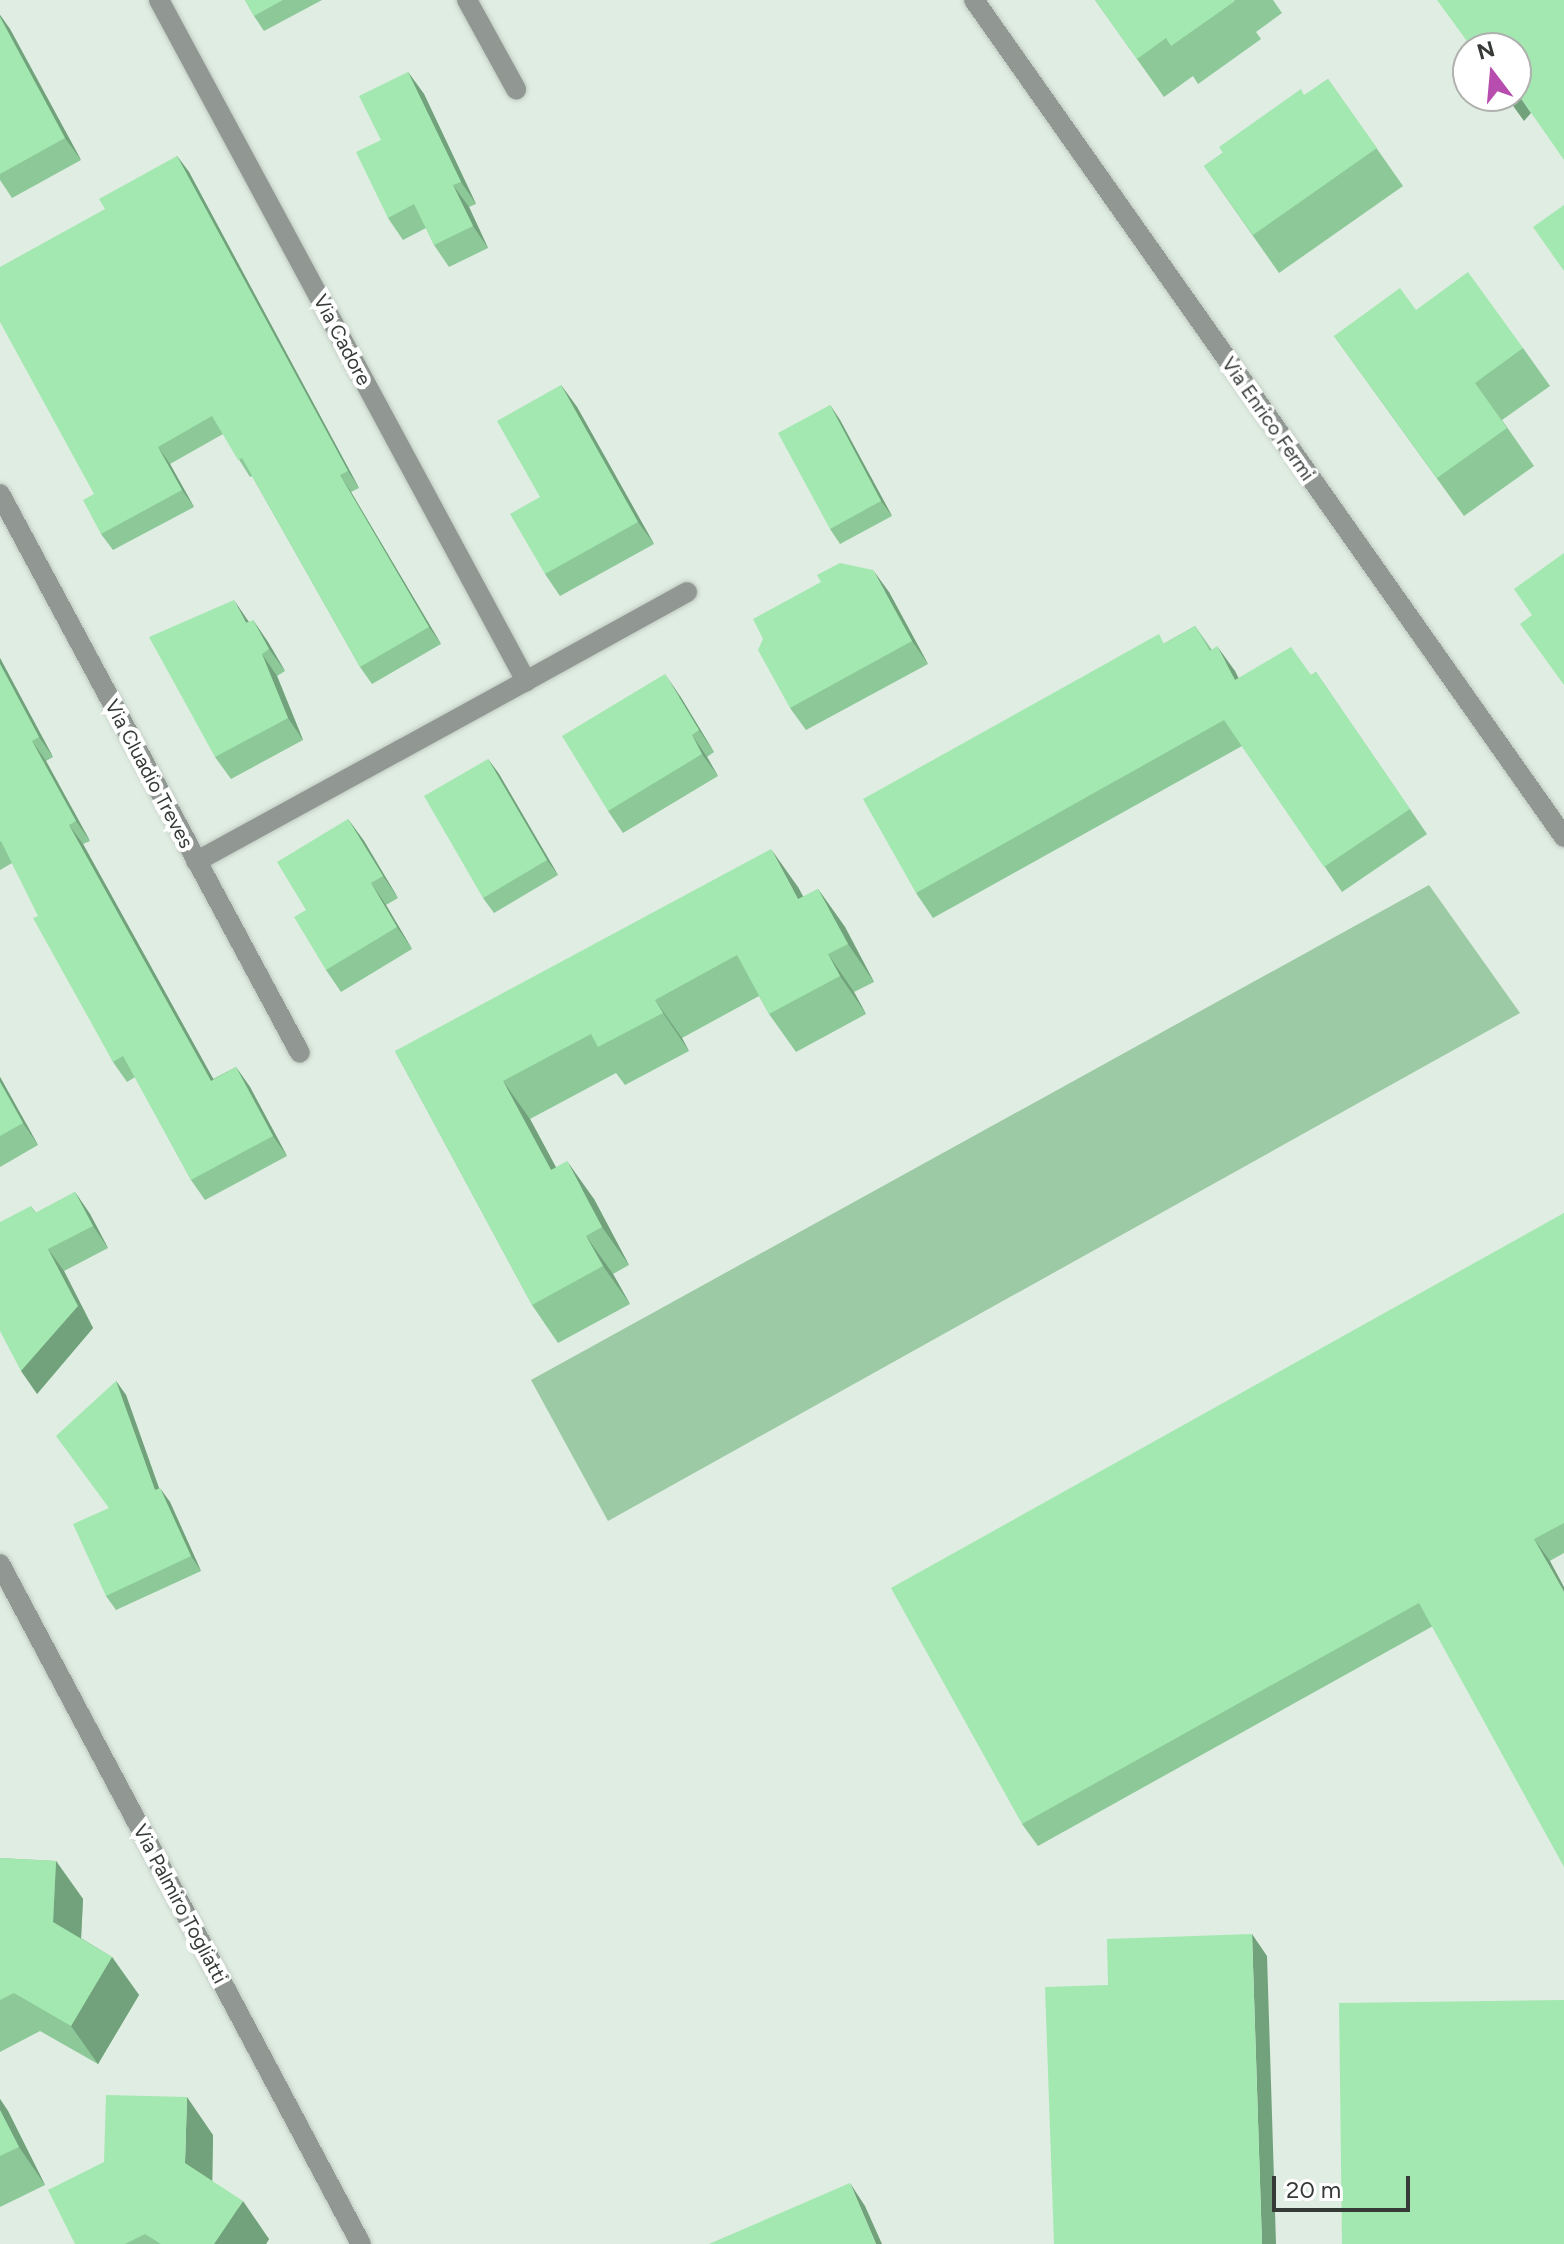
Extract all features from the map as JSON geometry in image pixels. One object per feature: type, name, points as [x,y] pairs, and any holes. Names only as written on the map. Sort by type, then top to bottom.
[{"type":"street","name":"Via Cadore","points":[[159,0],[526,681]]},
{"type":"street","points":[[467,0],[516,89]]},
{"type":"street","name":"Via Enrico Fermi","points":[[974,0],[1564,837]]},
{"type":"street","name":"Via Cluadio Treves","points":[[0,494],[300,1053]]},
{"type":"street","points":[[196,862],[687,592]]},
{"type":"street","name":"Via Palmiro Togliatti","points":[[0,1564],[361,2244]]},
{"type":"green space","points":[[1429,885],[1520,1013],[608,1521],[531,1380]]},
{"type":"building","points":[[245,0],[283,0],[254,16]]},
{"type":"building","points":[[1095,0],[1235,1],[1171,46],[1166,38],[1137,59]]},
{"type":"building","points":[[1437,0],[1564,0],[1564,160],[1531,112],[1532,32],[1460,32]]},
{"type":"building","points":[[0,17],[65,138],[0,174]]},
{"type":"building","points":[[408,72],[461,182],[453,185],[473,226],[434,245],[414,204],[388,218],[356,152],[381,140],[359,96]]},
{"type":"building","points":[[1328,79],[1377,148],[1253,235],[1204,166],[1223,153],[1219,147],[1301,89],[1304,95]]},
{"type":"building","points":[[177,156],[348,471],[340,475],[429,627],[360,667],[242,458],[238,460],[212,416],[158,447],[182,490],[101,534],[83,500],[94,494],[0,322],[0,267],[105,209],[99,199]]},
{"type":"building","points":[[1564,205],[1564,271],[1533,227]]},
{"type":"building","points":[[1468,272],[1523,348],[1475,383],[1507,428],[1437,478],[1334,336],[1400,288],[1416,310]]},
{"type":"building","points":[[561,385],[638,522],[545,574],[510,514],[540,497],[497,421]]},
{"type":"building","points":[[830,405],[881,501],[830,529],[778,433]]},
{"type":"building","points":[[1564,553],[1564,685],[1520,624],[1532,615],[1514,589]]},
{"type":"building","points":[[840,563],[873,570],[912,641],[790,708],[758,650],[763,639],[753,619],[821,582],[817,575]]},
{"type":"building","points":[[234,600],[246,623],[253,620],[269,649],[262,654],[288,718],[215,757],[149,637]]},
{"type":"building","points":[[1195,626],[1210,651],[1217,646],[1235,680],[1291,647],[1311,675],[1316,672],[1410,809],[1324,867],[1224,720],[916,893],[863,799],[1159,634],[1164,644]]},
{"type":"building","points":[[0,664],[39,737],[32,741],[76,821],[69,825],[211,1081],[236,1067],[273,1136],[191,1180],[123,1056],[113,1062],[33,918],[38,916],[0,842]]},
{"type":"building","points":[[665,674],[699,730],[692,735],[702,754],[608,811],[562,736]]},
{"type":"building","points":[[488,759],[547,860],[483,898],[424,796]]},
{"type":"building","points":[[348,819],[383,876],[371,883],[397,927],[326,970],[294,917],[306,910],[277,862]]},
{"type":"building","points":[[771,849],[798,899],[818,889],[848,944],[828,954],[840,976],[769,1014],[737,955],[655,1000],[663,1013],[598,1047],[591,1034],[503,1081],[551,1170],[567,1161],[602,1227],[586,1236],[603,1266],[532,1305],[395,1051]]},
{"type":"building","points":[[0,1082],[23,1123],[0,1136]]},
{"type":"building","points":[[75,1192],[93,1226],[48,1249],[78,1306],[21,1371],[0,1331],[0,1222],[31,1206],[35,1213]]},
{"type":"building","points":[[1564,1213],[1564,1523],[1534,1539],[1564,1592],[1564,1867],[1419,1603],[1022,1824],[891,1588]]},
{"type":"building","points":[[116,1381],[155,1490],[160,1488],[191,1556],[106,1596],[73,1524],[109,1508],[56,1436]]},
{"type":"building","points":[[0,1858],[56,1861],[53,1922],[112,1957],[71,2026],[14,1993],[0,2000]]},
{"type":"building","points":[[1252,1934],[1262,2244],[1054,2244],[1045,1987],[1108,1985],[1107,1939]]},
{"type":"building","points":[[1564,2000],[1564,2244],[1342,2244],[1339,2003]]},
{"type":"building","points":[[106,2095],[187,2097],[185,2163],[243,2201],[214,2244],[161,2244],[145,2234],[125,2244],[75,2244],[48,2190],[104,2162]]},
{"type":"building","points":[[0,2110],[19,2147],[0,2156]]},
{"type":"building","points":[[850,2183],[876,2244],[709,2244]]}]
